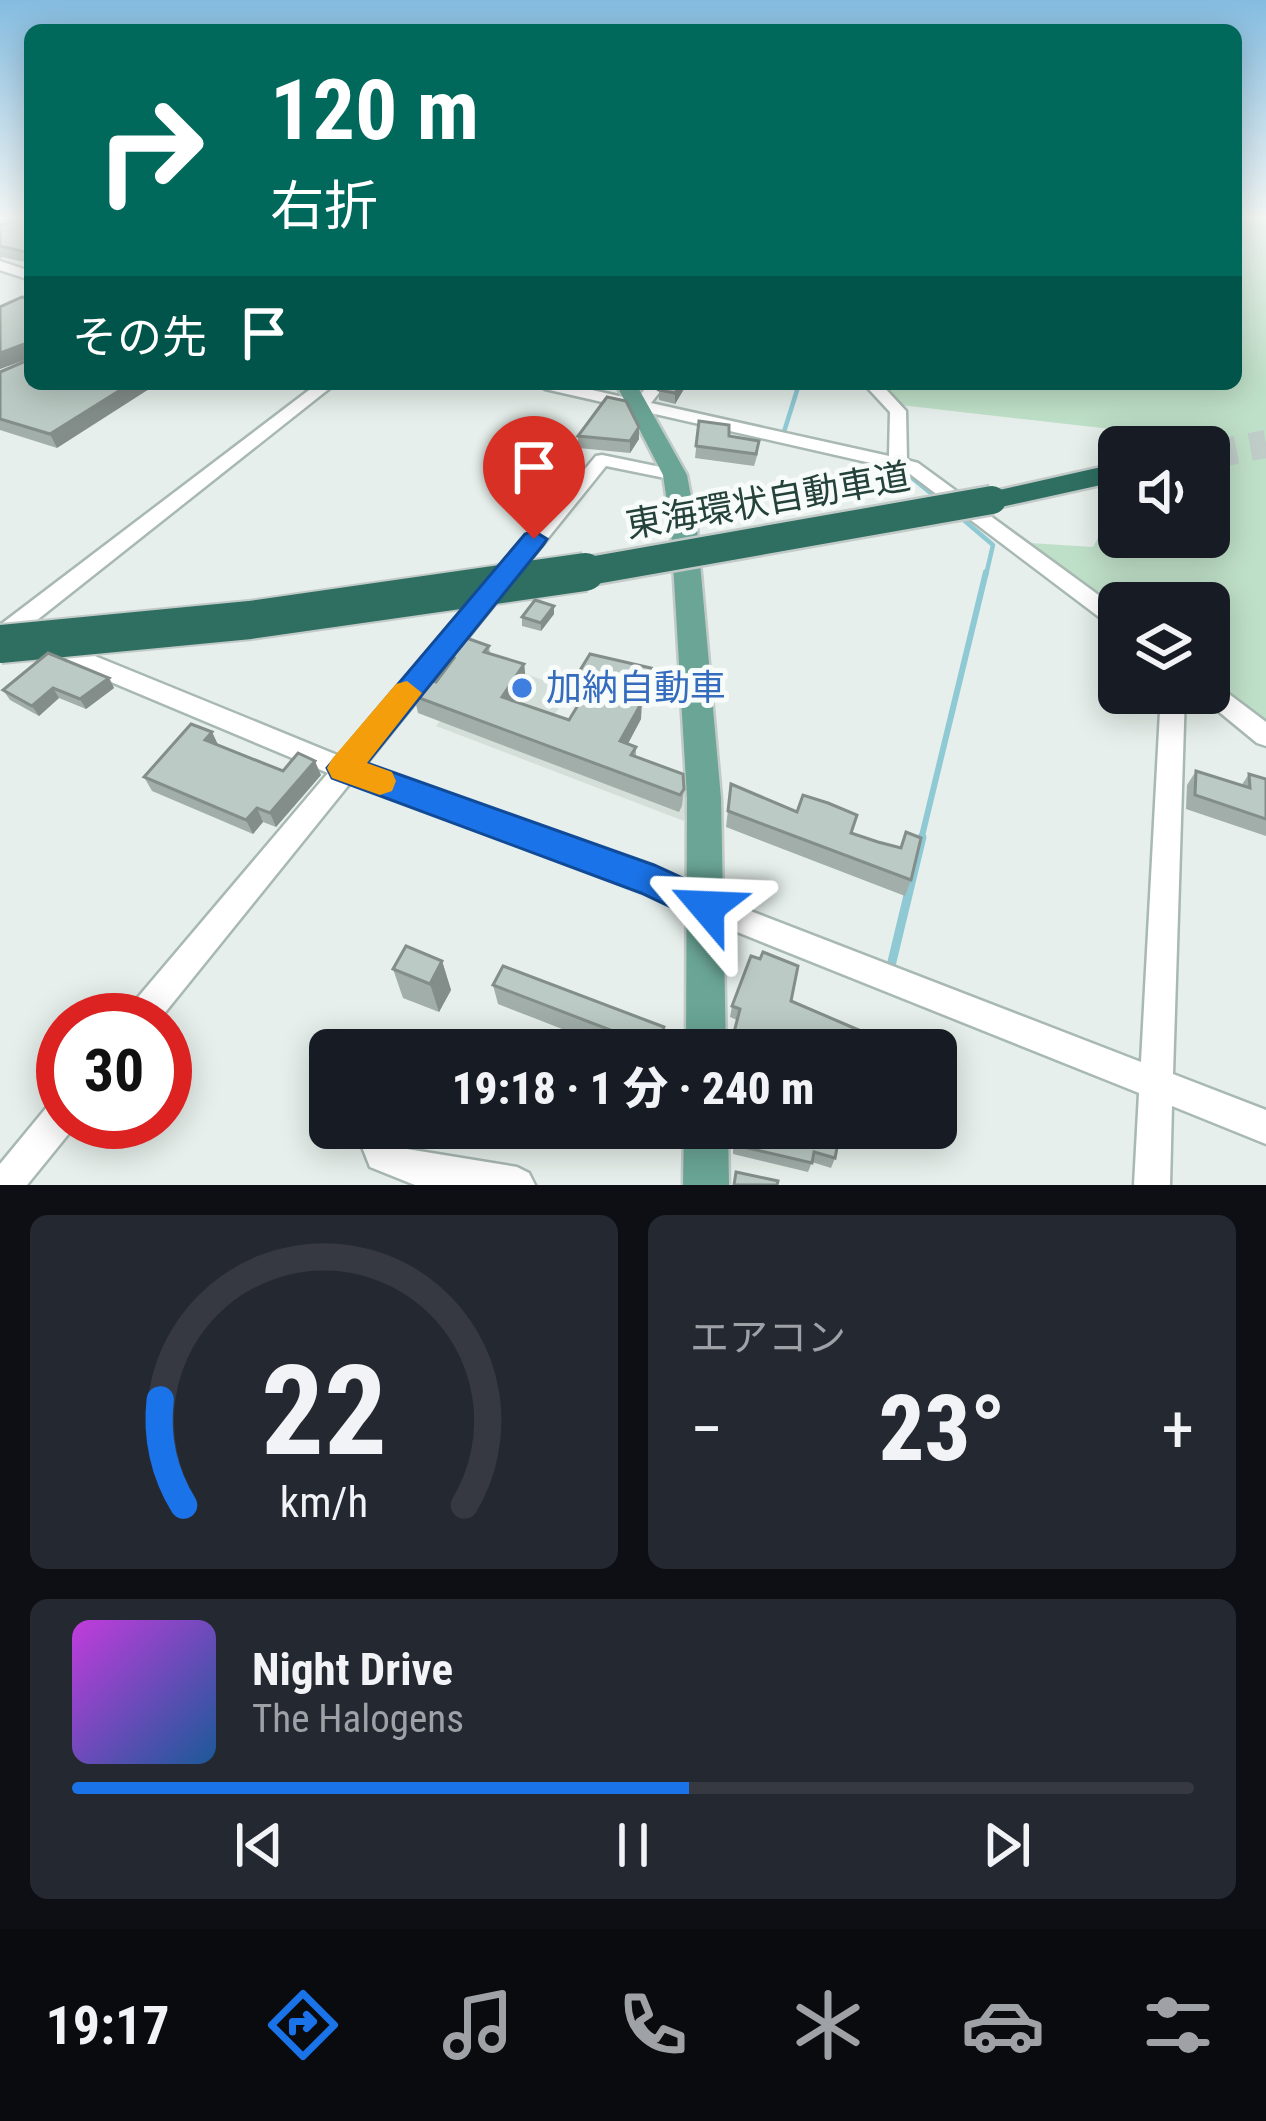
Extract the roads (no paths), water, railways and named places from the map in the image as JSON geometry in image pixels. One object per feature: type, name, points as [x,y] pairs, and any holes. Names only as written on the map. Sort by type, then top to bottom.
[{"type":"highway","name":"東海環状自動車道","points":[[2,635],[284,618],[460,593],[992,500],[1098,477]]},
{"type":"main road","points":[[641,391],[674,475],[688,574],[707,907],[706,1029]]},
{"type":"main road","points":[[706,1149],[706,1185]]},
{"type":"street","points":[[2,635],[319,390]]},
{"type":"street","points":[[878,390],[898,411],[898,464]]},
{"type":"street","points":[[641,391],[912,467],[1098,605]]},
{"type":"street","points":[[161,993],[602,460],[674,475]]},
{"type":"street","points":[[2,635],[344,768],[654,881],[707,907],[1266,1127]]},
{"type":"street","points":[[1230,708],[1266,736]]},
{"type":"street","points":[[1152,1185],[1172,714]]},
{"type":"street","points":[[5,1185],[36,1147]]},
{"type":"street","points":[[380,1149],[382,1155],[405,1166],[517,1185]]},
{"type":"waterway","points":[[783,435],[797,390]]},
{"type":"waterway","points":[[899,467],[939,500]]},
{"type":"waterway","points":[[959,516],[993,545],[986,575]]},
{"type":"waterway","points":[[921,840],[986,572]]},
{"type":"waterway","points":[[890,970],[922,837]]},
{"type":"tunnel","points":[[1230,451],[1266,444]]},
{"type":"place","name":"加納自動車","points":[[522,688]]}]
